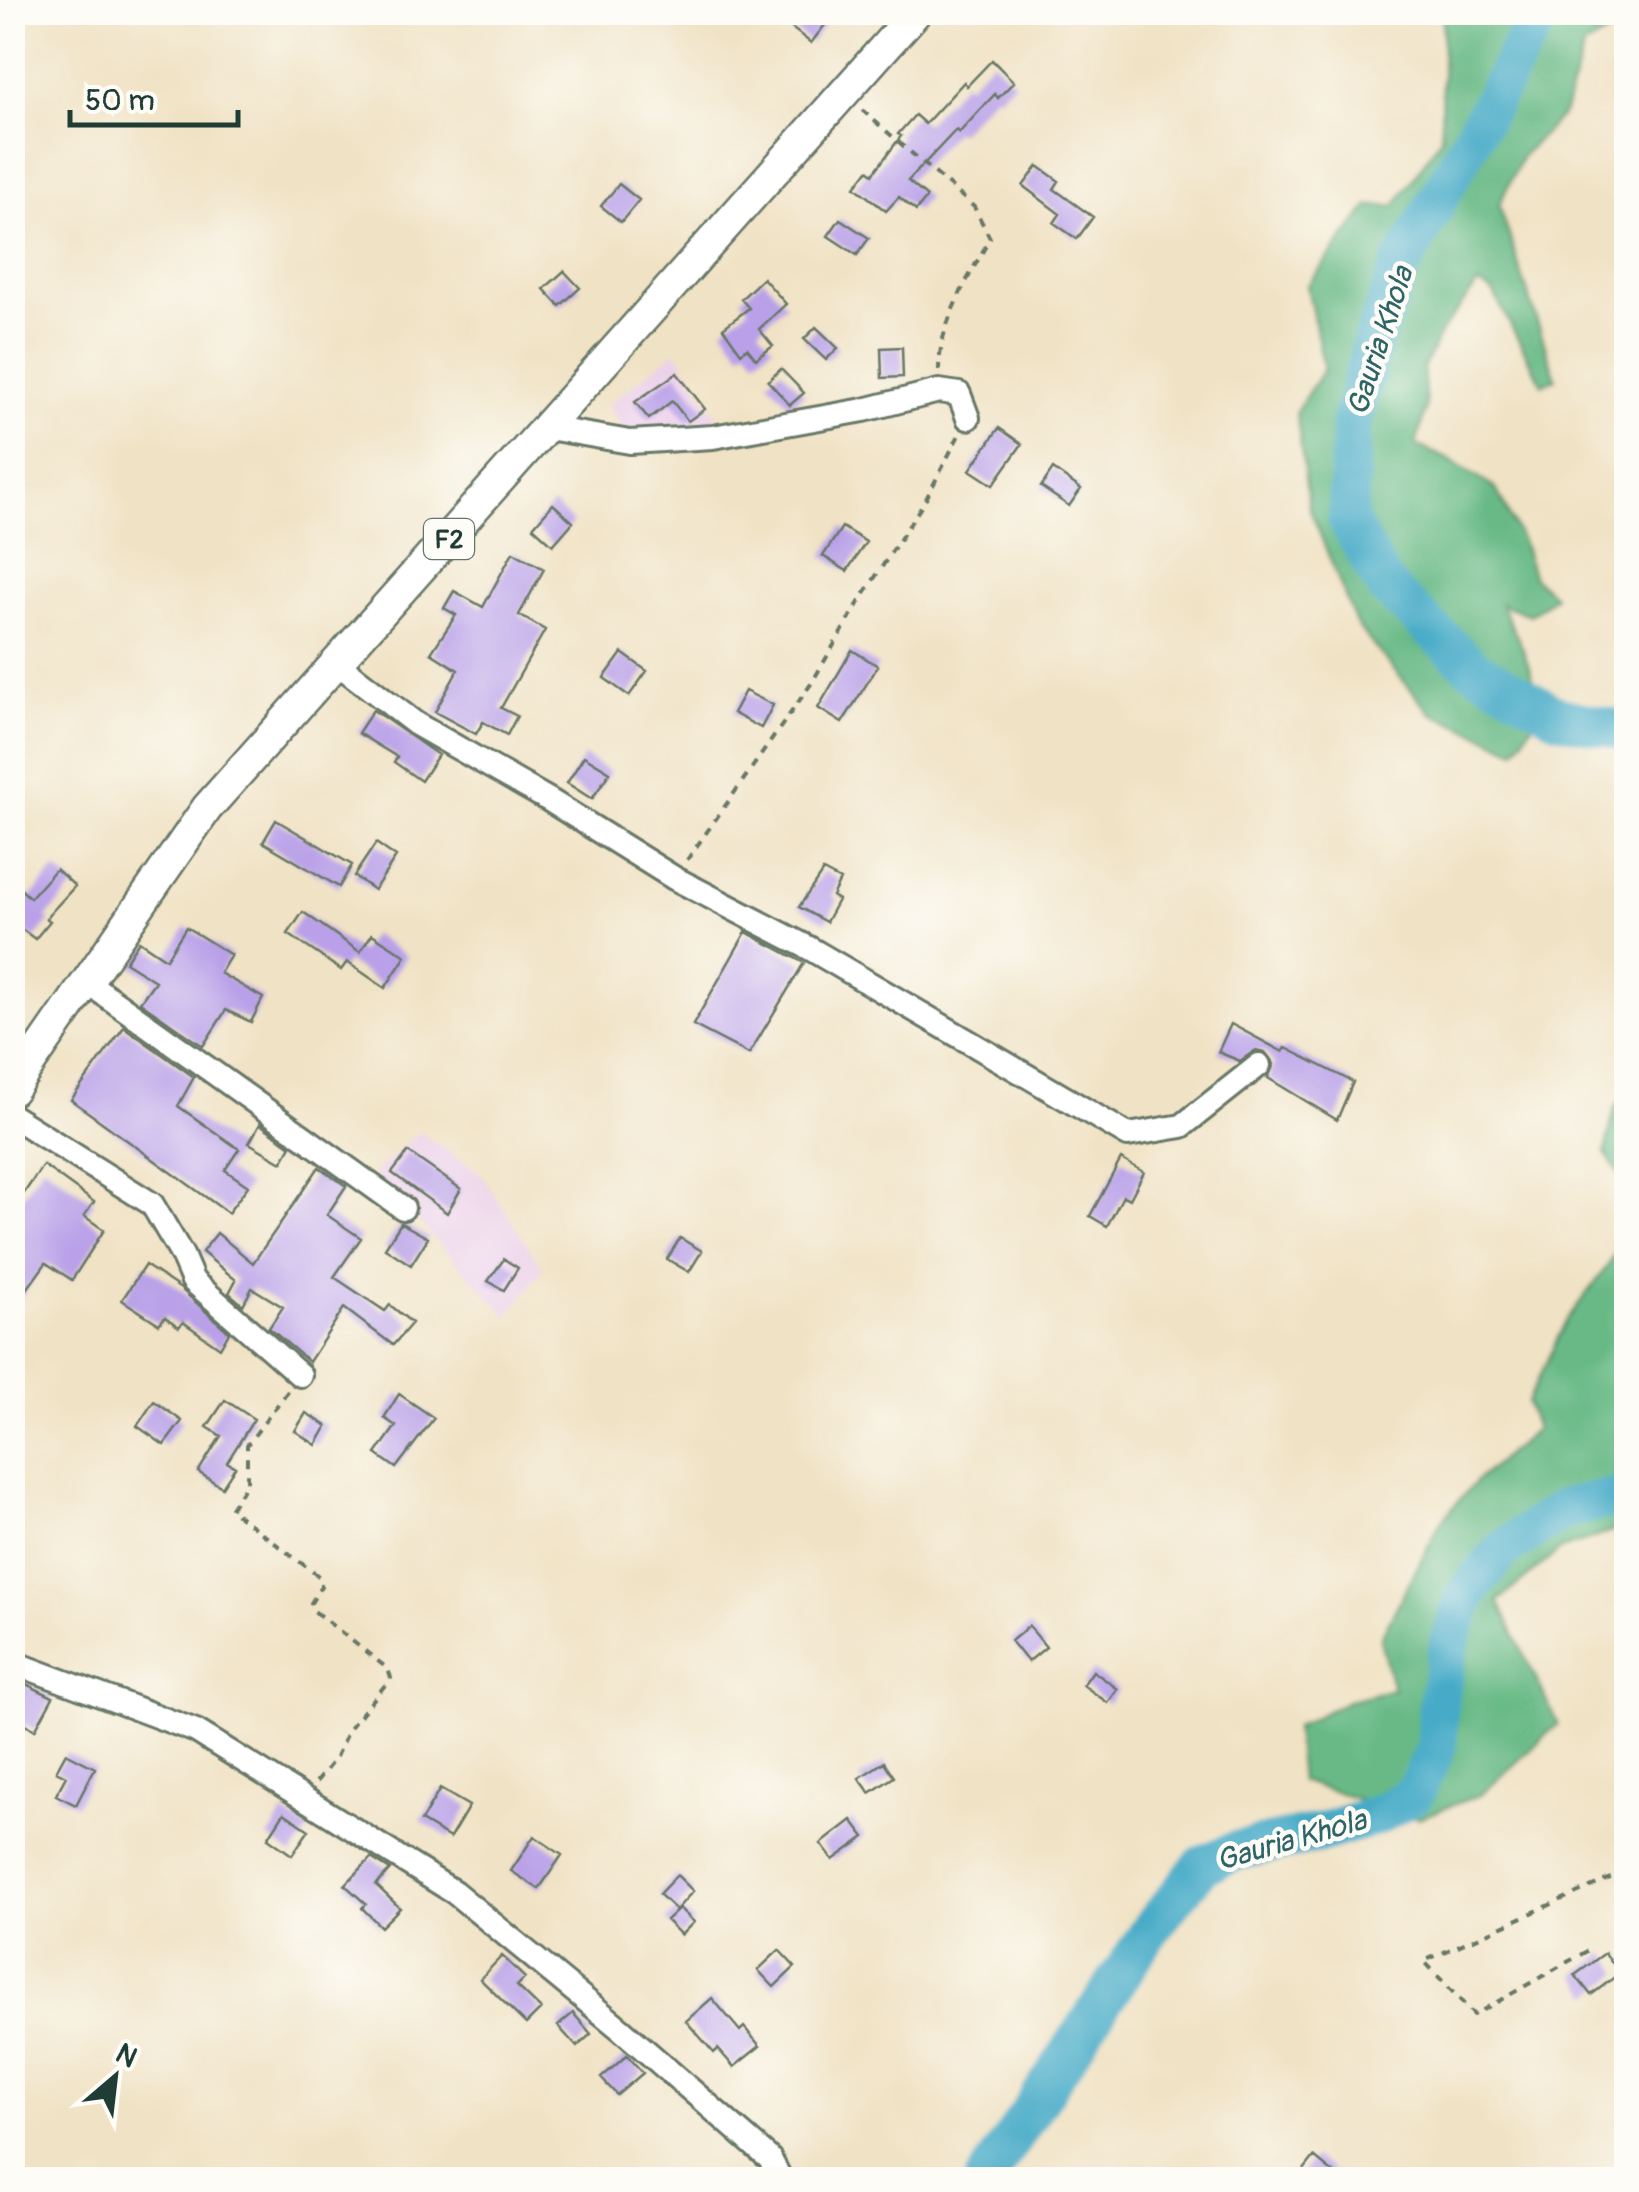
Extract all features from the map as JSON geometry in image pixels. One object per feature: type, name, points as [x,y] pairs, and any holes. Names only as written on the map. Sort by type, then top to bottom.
[{"type":"main road","name":"F2","points":[[12,1090],[207,808],[844,94],[910,14]]},
{"type":"street","points":[[548,428],[630,442],[713,438],[939,392],[959,394],[968,418]]},
{"type":"street","points":[[337,663],[416,724],[674,878],[809,948],[1128,1135],[1182,1126],[1259,1065]]},
{"type":"street","points":[[87,982],[402,1208]]},
{"type":"street","points":[[12,1116],[152,1204],[193,1281],[300,1375]]},
{"type":"street","points":[[12,1662],[196,1731],[454,1892],[622,2030],[770,2160],[781,2180]]},
{"type":"path","points":[[844,94],[974,207],[990,238],[956,300],[939,354],[939,392]]},
{"type":"path","points":[[674,878],[812,684],[926,499],[968,418]]},
{"type":"path","points":[[300,1375],[247,1445],[247,1483],[230,1508],[321,1578],[311,1603],[314,1611],[388,1669],[391,1678],[348,1730],[335,1759],[316,1779],[311,1803]]},
{"type":"path","points":[[1587,1951],[1474,2015],[1424,1962],[1626,1871]]},
{"type":"shaded area","points":[[676,351],[722,425],[625,433],[608,405]]},
{"type":"shaded area","points":[[419,1132],[480,1173],[543,1269],[508,1316],[373,1174]]},
{"type":"green space","points":[[1443,13],[1626,13],[1625,24],[1584,47],[1563,114],[1522,156],[1499,205],[1556,379],[1542,384],[1493,292],[1478,284],[1442,330],[1423,368],[1426,408],[1416,445],[1448,459],[1496,489],[1522,541],[1534,578],[1555,596],[1530,615],[1501,604],[1522,647],[1543,707],[1516,750],[1431,713],[1357,626],[1309,507],[1296,411],[1324,369],[1307,286],[1369,206],[1395,206],[1441,137]]},
{"type":"green space","points":[[1626,1097],[1626,1184],[1605,1153],[1615,1107]]},
{"type":"green space","points":[[1626,1233],[1626,1527],[1561,1549],[1498,1601],[1558,1724],[1482,1794],[1419,1818],[1300,1781],[1295,1727],[1350,1700],[1393,1689],[1380,1639],[1442,1520],[1476,1481],[1536,1430],[1527,1402],[1566,1321],[1609,1264]]},
{"type":"building","points":[[771,12],[817,12],[828,21],[811,43]]},
{"type":"building","points":[[992,60],[1014,82],[998,98],[995,94],[959,133],[956,130],[908,181],[927,197],[916,211],[899,197],[886,211],[855,187],[868,170],[873,174],[915,115],[925,124],[964,82],[967,86]]},
{"type":"building","points":[[1038,166],[1059,181],[1054,189],[1093,217],[1077,239],[1054,223],[1060,214],[1023,186]]},
{"type":"building","points":[[619,184],[639,200],[621,222],[601,206]]},
{"type":"building","points":[[840,219],[869,238],[857,255],[828,236]]},
{"type":"building","points":[[564,271],[580,288],[560,306],[544,289]]},
{"type":"building","points":[[763,278],[786,304],[759,329],[773,346],[756,359],[747,348],[741,353],[723,328],[749,308],[741,299]]},
{"type":"building","points":[[816,327],[838,348],[826,360],[804,339]]},
{"type":"building","points":[[902,347],[903,377],[882,378],[881,348]]},
{"type":"building","points":[[781,369],[804,393],[790,405],[768,381]]},
{"type":"building","points":[[677,373],[705,409],[688,421],[672,401],[649,419],[635,402]]},
{"type":"building","points":[[999,428],[1022,444],[993,485],[970,470]]},
{"type":"building","points":[[1053,469],[1081,489],[1069,506],[1041,487]]},
{"type":"building","points":[[553,504],[573,522],[553,545],[533,527]]},
{"type":"building","points":[[842,527],[866,542],[847,571],[823,556]]},
{"type":"building","points":[[513,552],[544,569],[519,615],[545,630],[501,708],[517,716],[507,735],[483,722],[476,734],[435,712],[458,670],[431,653],[456,615],[444,608],[454,591],[483,607]]},
{"type":"building","points":[[852,650],[878,666],[842,723],[818,708]]},
{"type":"building","points":[[622,653],[647,671],[629,696],[604,678]]},
{"type":"building","points":[[745,691],[773,705],[761,728],[733,713]]},
{"type":"building","points":[[373,710],[438,755],[421,781],[394,762],[397,757],[358,733]]},
{"type":"building","points":[[584,756],[610,772],[592,799],[567,783]]},
{"type":"building","points":[[276,820],[352,865],[339,887],[263,842]]},
{"type":"building","points":[[376,843],[396,857],[374,890],[354,876]]},
{"type":"building","points":[[56,869],[75,886],[46,918],[50,921],[35,939],[12,922],[12,881],[30,898]]},
{"type":"building","points":[[823,871],[840,880],[832,896],[838,900],[826,922],[799,907]]},
{"type":"building","points":[[303,912],[360,952],[372,934],[406,956],[385,988],[347,962],[341,970],[288,934]]},
{"type":"building","points":[[186,927],[231,955],[220,973],[263,998],[251,1022],[226,1010],[203,1046],[140,1002],[155,981],[125,962],[139,941],[166,959]]},
{"type":"building","points":[[746,932],[804,963],[749,1054],[693,1025]]},
{"type":"building","points":[[1231,1024],[1353,1082],[1337,1120],[1268,1078],[1274,1064],[1265,1052],[1256,1050],[1240,1061],[1218,1052]]},
{"type":"building","points":[[124,1027],[194,1077],[178,1106],[239,1149],[225,1170],[248,1186],[228,1213],[71,1100]]},
{"type":"building","points":[[260,1124],[291,1146],[282,1162],[249,1143]]},
{"type":"building","points":[[408,1152],[461,1189],[447,1213],[392,1173]]},
{"type":"building","points":[[1121,1159],[1144,1172],[1130,1199],[1123,1196],[1107,1226],[1090,1216]]},
{"type":"building","points":[[43,1165],[94,1202],[84,1216],[104,1230],[72,1280],[46,1263],[12,1310],[12,1211]]},
{"type":"building","points":[[319,1167],[346,1186],[327,1215],[361,1238],[334,1277],[385,1311],[390,1305],[412,1323],[393,1345],[344,1308],[309,1362],[269,1328],[283,1307],[252,1288],[243,1305],[229,1293],[236,1280],[202,1252],[217,1233],[253,1263]]},
{"type":"building","points":[[401,1223],[428,1238],[411,1265],[385,1248]]},
{"type":"building","points":[[680,1238],[702,1251],[689,1272],[667,1259]]},
{"type":"building","points":[[504,1259],[518,1268],[504,1290],[488,1281]]},
{"type":"building","points":[[145,1265],[181,1289],[229,1332],[220,1348],[183,1322],[179,1327],[165,1317],[159,1324],[122,1300]]},
{"type":"building","points":[[399,1394],[434,1418],[396,1468],[376,1454],[396,1426],[384,1418]]},
{"type":"building","points":[[225,1400],[254,1419],[227,1462],[235,1467],[222,1487],[198,1472],[221,1436],[207,1427]]},
{"type":"building","points":[[154,1401],[182,1421],[164,1445],[137,1426]]},
{"type":"building","points":[[306,1413],[327,1426],[316,1445],[295,1431]]},
{"type":"building","points":[[1029,1626],[1046,1647],[1028,1662],[1011,1641]]},
{"type":"building","points":[[1093,1671],[1118,1689],[1108,1703],[1083,1685]]},
{"type":"building","points":[[24,1683],[53,1697],[35,1730],[26,1724],[12,1746],[12,1689],[19,1693]]},
{"type":"building","points":[[66,1753],[95,1768],[76,1805],[56,1795],[66,1776],[56,1771]]},
{"type":"building","points":[[884,1762],[894,1777],[870,1793],[859,1778]]},
{"type":"building","points":[[440,1789],[469,1806],[450,1838],[421,1821]]},
{"type":"building","points":[[284,1813],[309,1830],[292,1855],[268,1838]]},
{"type":"building","points":[[852,1820],[865,1837],[833,1860],[821,1844]]},
{"type":"building","points":[[534,1836],[562,1855],[539,1889],[511,1871]]},
{"type":"building","points":[[371,1858],[390,1870],[376,1885],[400,1908],[381,1927],[362,1908],[366,1904],[345,1885]]},
{"type":"building","points":[[677,1875],[693,1891],[676,1910],[659,1894]]},
{"type":"building","points":[[679,1908],[694,1922],[681,1935],[666,1920]]},
{"type":"building","points":[[779,1950],[795,1967],[774,1987],[758,1970]]},
{"type":"building","points":[[1605,1953],[1620,1973],[1591,1995],[1575,1975]]},
{"type":"building","points":[[502,1956],[525,1978],[517,1986],[541,2009],[526,2024],[480,1979]]},
{"type":"building","points":[[712,1998],[740,2031],[744,2027],[760,2046],[734,2067],[718,2049],[714,2053],[686,2021]]},
{"type":"building","points":[[573,2013],[591,2034],[577,2047],[558,2026]]},
{"type":"building","points":[[627,2055],[643,2073],[617,2095],[601,2078]]},
{"type":"building","points":[[1314,2157],[1342,2180],[1296,2180]]},
{"type":"waterway","name":"Gauria Khola","points":[[1541,12],[1400,268],[1372,344],[1351,424],[1348,521],[1385,586],[1471,666],[1560,717],[1626,731]]},
{"type":"waterway","name":"Gauria Khola","points":[[985,2180],[1153,1926],[1202,1865],[1239,1850],[1312,1835],[1378,1815],[1414,1794],[1437,1746],[1438,1703],[1450,1640],[1468,1592],[1502,1550],[1562,1510],[1626,1495]]}]
